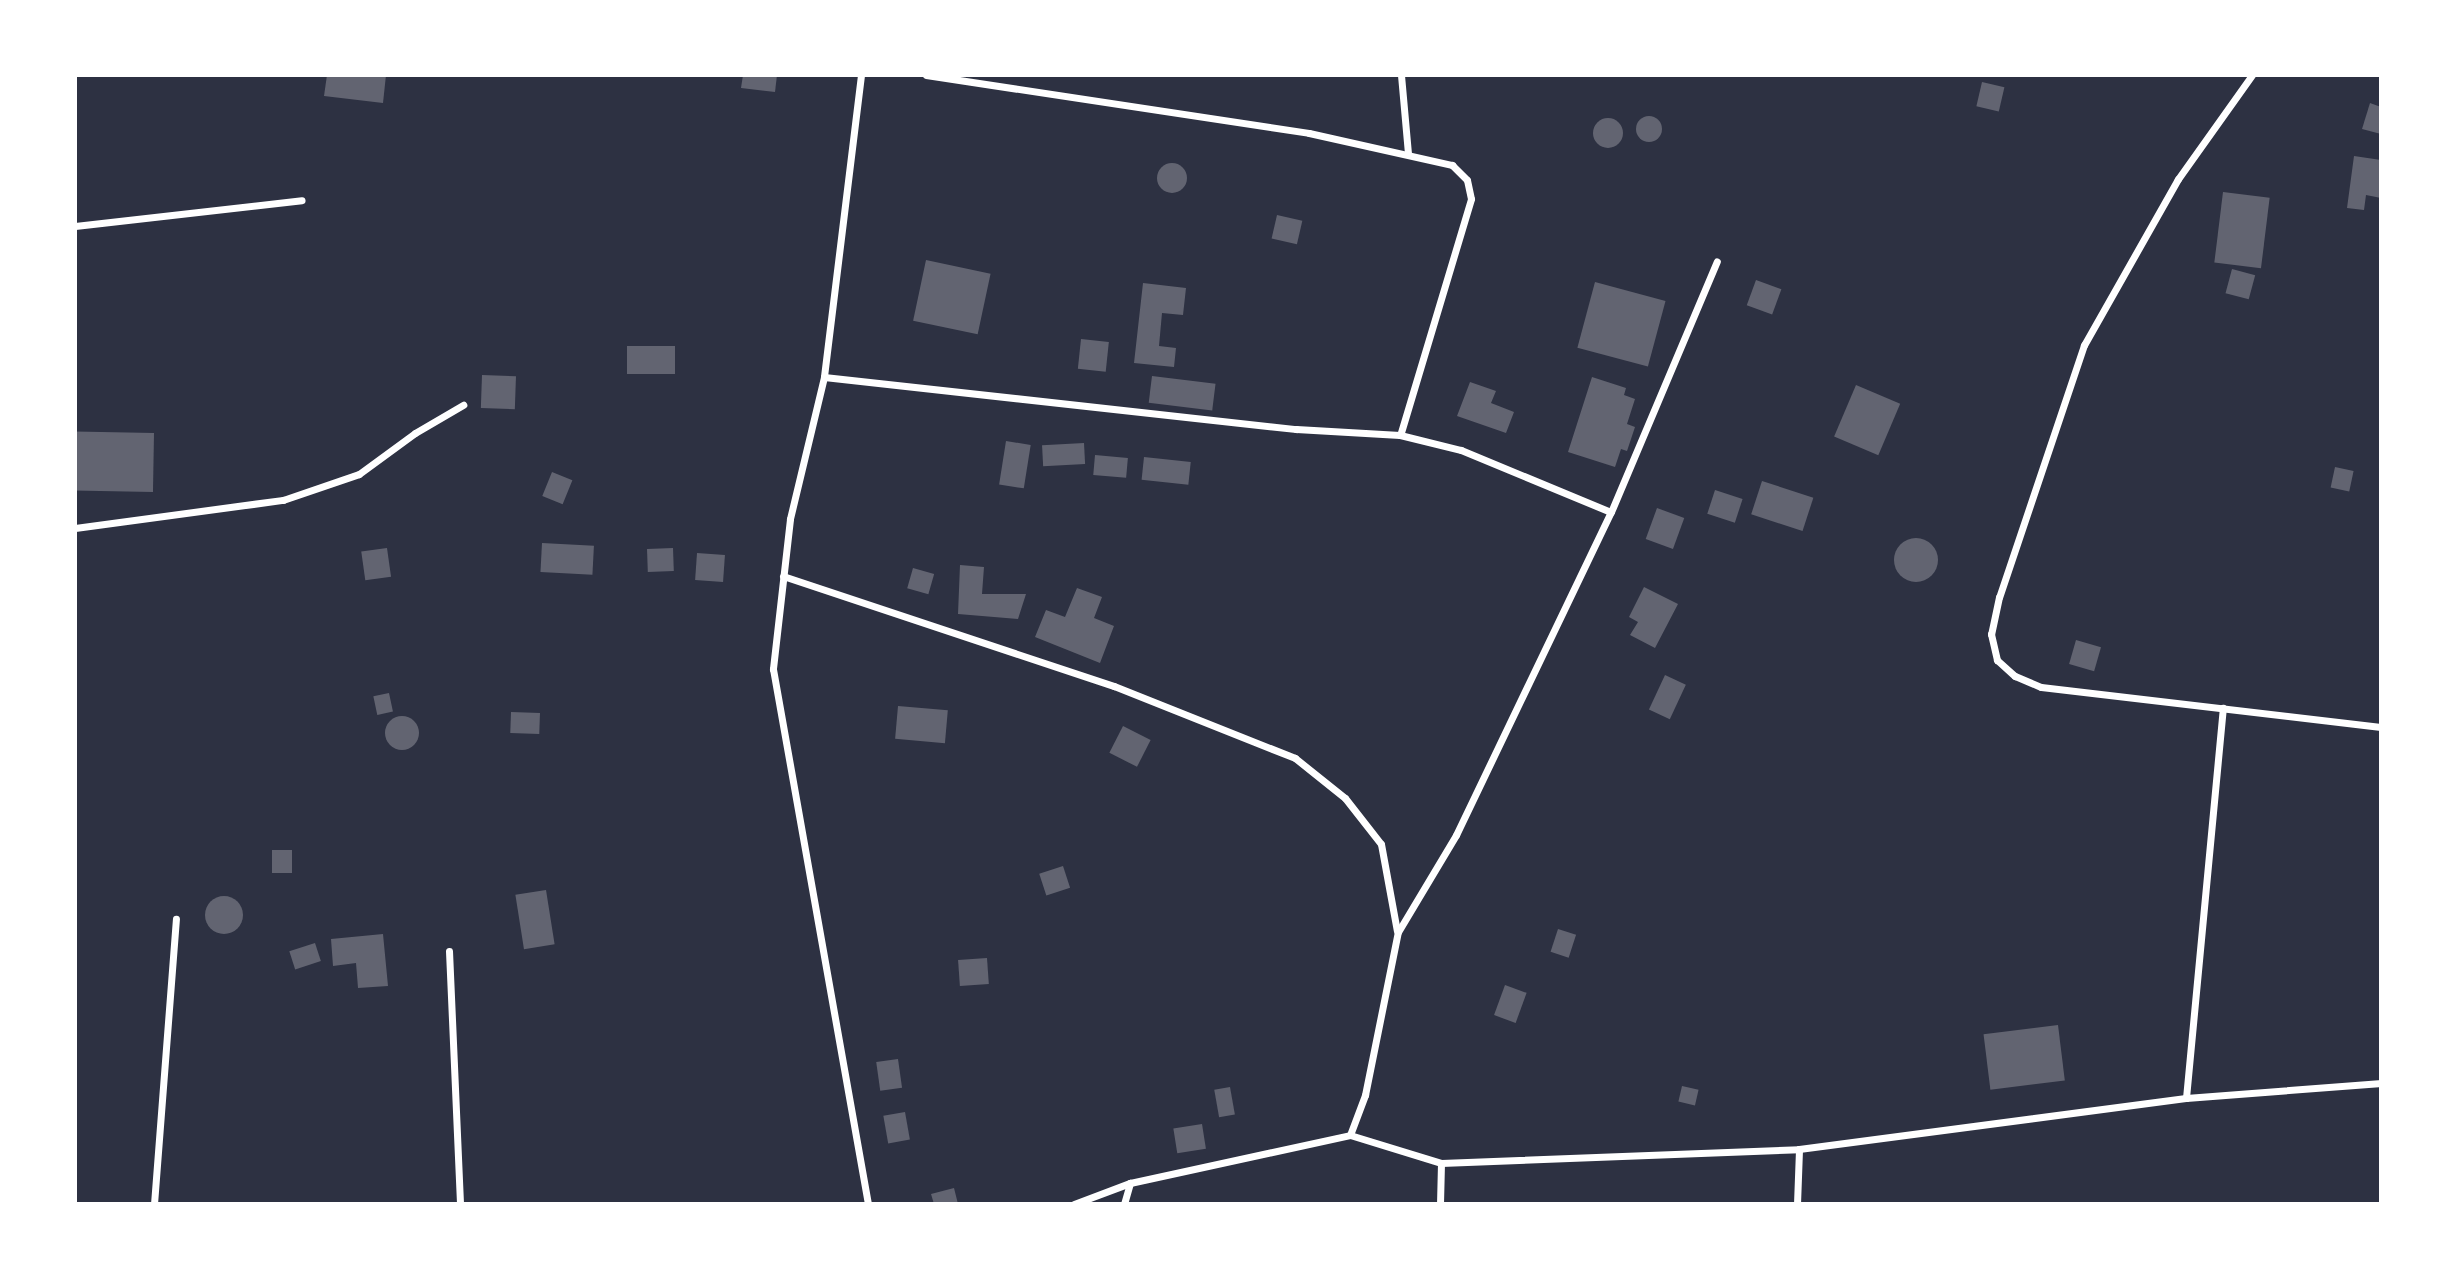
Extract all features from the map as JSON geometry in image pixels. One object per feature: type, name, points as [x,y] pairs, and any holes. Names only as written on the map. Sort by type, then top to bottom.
[{"type":"street","points":[[862,75],[824,377],[790,519],[773,670],[778,719],[868,1204]]},
{"type":"street","points":[[926,75],[1205,116],[1408,154],[1452,165],[1467,180],[1471,199],[1400,435]]},
{"type":"street","points":[[1401,75],[1408,154]]},
{"type":"street","points":[[2252,75],[2178,179],[2084,345],[1999,597],[1991,634],[1997,660],[2015,676],[2041,687],[2381,727]]},
{"type":"street","points":[[75,226],[302,200]]},
{"type":"street","points":[[1350,1135],[1365,1095],[1398,932],[1456,835],[1611,512],[1717,261]]},
{"type":"street","points":[[824,377],[1296,429],[1400,435],[1461,450],[1611,512]]},
{"type":"street","points":[[75,528],[283,500],[359,474],[415,432],[463,405]]},
{"type":"street","points":[[783,576],[1114,686],[1295,758],[1345,798],[1381,844],[1398,932]]},
{"type":"street","points":[[2186,1098],[2223,708]]},
{"type":"street","points":[[154,1204],[176,919]]},
{"type":"street","points":[[449,951],[460,1204]]},
{"type":"street","points":[[1074,1204],[1130,1183],[1350,1135],[1441,1163],[1799,1149],[2186,1098],[2381,1083]]},
{"type":"street","points":[[1797,1204],[1799,1149]]},
{"type":"street","points":[[1440,1204],[1441,1163]]},
{"type":"street","points":[[1124,1204],[1130,1183]]},
{"type":"building","points":[[327,75],[386,75],[383,103],[324,96]]},
{"type":"building","points":[[743,75],[777,75],[775,92],[741,88]]},
{"type":"building","points":[[1982,82],[2004,87],[1999,112],[1976,106]]},
{"type":"building","points":[[2370,103],[2381,107],[2381,134],[2362,129]]},
{"type":"building","points":[[1649,116],[1658,120],[1662,129],[1658,138],[1649,142],[1640,138],[1636,129],[1640,120]]},
{"type":"building","points":[[1608,118],[1618,123],[1623,133],[1618,143],[1608,148],[1598,143],[1593,133],[1598,123]]},
{"type":"building","points":[[2354,156],[2381,160],[2381,198],[2366,195],[2364,210],[2347,208]]},
{"type":"building","points":[[1172,163],[1183,167],[1187,178],[1183,189],[1172,193],[1161,189],[1157,178],[1161,167]]},
{"type":"building","points":[[2223,192],[2270,198],[2261,268],[2214,262]]},
{"type":"building","points":[[1277,215],[1302,221],[1297,244],[1272,238]]},
{"type":"building","points":[[926,260],[991,274],[978,334],[913,321]]},
{"type":"building","points":[[2232,269],[2255,275],[2249,299],[2226,293]]},
{"type":"building","points":[[1756,280],[1781,289],[1772,315],[1747,305]]},
{"type":"building","points":[[1595,282],[1666,301],[1648,367],[1577,348]]},
{"type":"building","points":[[1143,283],[1186,288],[1183,315],[1162,313],[1159,346],[1176,348],[1174,367],[1134,363]]},
{"type":"building","points":[[1081,339],[1109,342],[1106,372],[1078,369]]},
{"type":"building","points":[[627,346],[675,346],[675,374],[627,374]]},
{"type":"building","points":[[482,375],[516,376],[515,409],[481,408]]},
{"type":"building","points":[[1152,376],[1216,384],[1212,411],[1149,403]]},
{"type":"building","points":[[1592,377],[1626,388],[1624,395],[1635,399],[1627,424],[1635,427],[1627,451],[1621,449],[1615,467],[1568,452]]},
{"type":"building","points":[[1470,382],[1496,391],[1491,403],[1514,412],[1506,433],[1457,416]]},
{"type":"building","points":[[1856,385],[1900,404],[1878,455],[1834,437]]},
{"type":"building","points":[[75,432],[154,433],[153,492],[75,491]]},
{"type":"building","points":[[1006,441],[1031,445],[1024,488],[999,484]]},
{"type":"building","points":[[1084,443],[1085,464],[1043,466],[1042,445]]},
{"type":"building","points":[[1095,455],[1128,458],[1126,478],[1093,475]]},
{"type":"building","points":[[1144,457],[1191,462],[1188,485],[1142,480]]},
{"type":"building","points":[[2335,467],[2354,471],[2349,491],[2331,488]]},
{"type":"building","points":[[552,472],[572,480],[563,504],[542,496]]},
{"type":"building","points":[[1762,481],[1813,498],[1803,531],[1751,514]]},
{"type":"building","points":[[1715,490],[1743,499],[1735,523],[1707,514]]},
{"type":"building","points":[[1657,508],[1684,518],[1673,549],[1646,539]]},
{"type":"building","points":[[1916,538],[1925,539],[1932,544],[1937,551],[1937,569],[1932,576],[1925,581],[1916,582],[1907,581],[1900,576],[1895,569],[1894,560],[1895,551],[1900,544],[1907,539]]},
{"type":"building","points":[[542,543],[594,546],[592,575],[540,572]]},
{"type":"building","points":[[387,548],[391,577],[365,580],[361,552]]},
{"type":"building","points":[[673,548],[674,571],[648,572],[647,549]]},
{"type":"building","points":[[697,553],[725,555],[723,582],[695,580]]},
{"type":"building","points":[[960,565],[984,567],[982,594],[1026,594],[1018,619],[958,614]]},
{"type":"building","points":[[913,568],[934,574],[928,594],[907,588]]},
{"type":"building","points":[[1644,587],[1678,604],[1655,648],[1630,635],[1638,622],[1629,617]]},
{"type":"building","points":[[1077,588],[1102,597],[1094,618],[1114,626],[1100,663],[1035,637],[1046,610],[1065,617]]},
{"type":"building","points":[[2076,640],[2101,647],[2094,671],[2069,664]]},
{"type":"building","points":[[1665,675],[1686,685],[1670,719],[1649,709]]},
{"type":"building","points":[[389,693],[393,712],[377,715],[373,696]]},
{"type":"building","points":[[898,706],[948,710],[945,743],[895,739]]},
{"type":"building","points":[[511,712],[540,713],[539,734],[510,733]]},
{"type":"building","points":[[402,716],[414,721],[419,733],[414,745],[402,750],[390,745],[385,733],[390,721]]},
{"type":"building","points":[[1123,726],[1151,740],[1137,767],[1109,753]]},
{"type":"building","points":[[272,850],[292,850],[292,873],[272,873]]},
{"type":"building","points":[[1063,866],[1070,888],[1046,896],[1039,874]]},
{"type":"building","points":[[546,890],[555,944],[524,949],[515,895]]},
{"type":"building","points":[[224,896],[237,902],[243,915],[237,928],[224,934],[211,928],[205,915],[211,902]]},
{"type":"building","points":[[1558,929],[1576,935],[1569,958],[1551,952]]},
{"type":"building","points":[[383,934],[388,986],[358,988],[356,963],[333,966],[331,939]]},
{"type":"building","points":[[315,943],[321,961],[295,969],[289,951]]},
{"type":"building","points":[[987,958],[989,984],[960,986],[958,960]]},
{"type":"building","points":[[1505,985],[1527,993],[1516,1023],[1494,1015]]},
{"type":"building","points":[[2058,1025],[2065,1081],[1990,1090],[1984,1034]]},
{"type":"building","points":[[898,1059],[902,1088],[880,1091],[876,1062]]},
{"type":"building","points":[[1682,1086],[1699,1090],[1695,1105],[1678,1102]]},
{"type":"building","points":[[1230,1087],[1235,1115],[1219,1117],[1214,1090]]},
{"type":"building","points":[[905,1112],[910,1140],[888,1143],[883,1116]]},
{"type":"building","points":[[1202,1124],[1206,1149],[1177,1153],[1173,1129]]},
{"type":"building","points":[[954,1188],[958,1204],[934,1204],[931,1194]]}]
